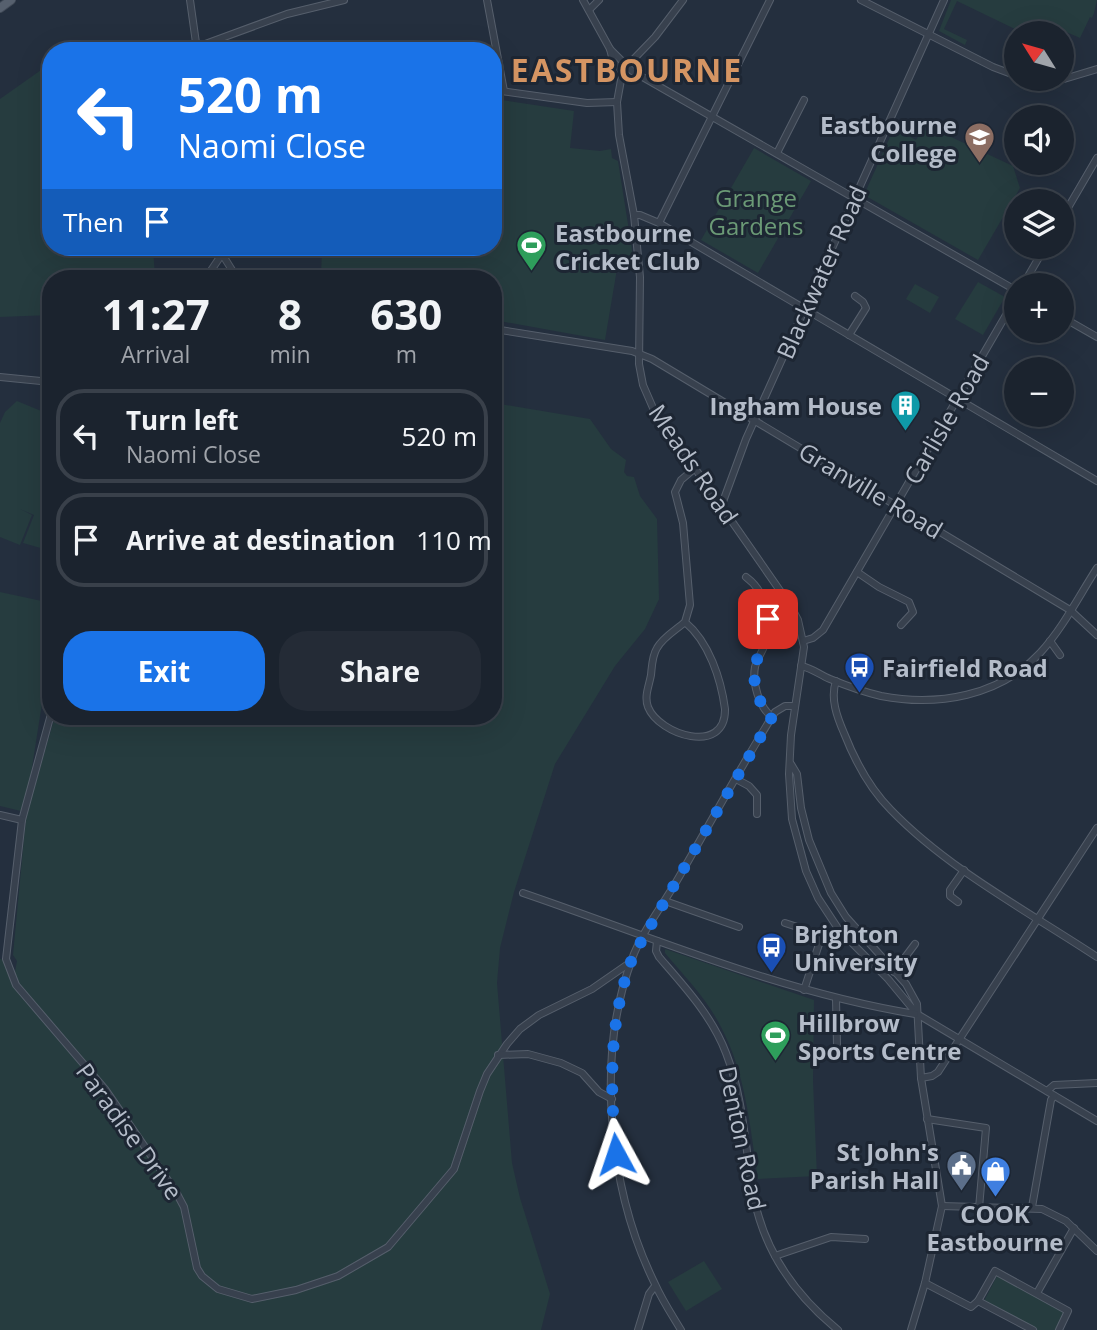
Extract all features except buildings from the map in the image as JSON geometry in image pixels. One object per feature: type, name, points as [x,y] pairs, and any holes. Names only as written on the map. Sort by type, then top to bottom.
[{"type":"main road","points":[[0,8],[11,0]]},
{"type":"street","points":[[190,0],[196,42]]},
{"type":"street","points":[[214,42],[287,13],[344,0]]},
{"type":"street","points":[[487,0],[495,42]]},
{"type":"street","points":[[583,0],[610,49],[613,61],[623,74]]},
{"type":"street","points":[[589,10],[599,0]]},
{"type":"street","name":"Meads Road","points":[[683,0],[659,33],[627,66],[617,102],[619,138],[634,215],[640,277],[639,353],[643,385],[653,408],[798,620],[803,641],[790,735],[789,774],[792,818],[810,883],[839,930],[888,979],[917,1014]]},
{"type":"street","points":[[659,223],[770,0]]},
{"type":"street","points":[[861,0],[1004,71]]},
{"type":"street","name":"Blackwater Road","points":[[722,507],[755,421],[804,309],[944,0]]},
{"type":"street","points":[[610,49],[627,66],[712,117],[1004,285]]},
{"type":"street","points":[[1074,76],[1097,69]]},
{"type":"street","points":[[502,80],[504,91],[587,103],[617,102]]},
{"type":"street","points":[[777,153],[804,100]]},
{"type":"street","points":[[1074,197],[1097,158]]},
{"type":"street","points":[[634,215],[659,223],[1097,481]]},
{"type":"street","points":[[849,335],[866,308],[855,296]]},
{"type":"street","name":"Carlisle Road","points":[[803,641],[813,638],[823,630],[1004,316]]},
{"type":"street","points":[[1074,324],[1097,337]]},
{"type":"street","name":"Granville Road","points":[[502,330],[639,353],[652,359],[1070,610],[1097,635]]},
{"type":"street","points":[[0,377],[42,381]]},
{"type":"street","points":[[685,622],[695,630],[707,651],[724,704],[723,723],[712,734],[702,738],[691,737],[668,726],[650,711],[646,691],[656,650],[662,641],[685,622],[690,605],[682,523],[675,492],[681,480],[694,469]]},
{"type":"street","points":[[801,666],[860,690],[903,698],[933,700],[964,696],[992,687],[1028,664],[1050,641],[1097,568]]},
{"type":"street","points":[[857,572],[909,601],[913,612],[901,625]]},
{"type":"street","points":[[746,577],[759,589],[766,605],[768,632],[755,667],[755,675],[761,705],[772,717]]},
{"type":"street","points":[[1050,641],[1060,655]]},
{"type":"street","points":[[836,681],[833,700],[853,755],[890,810],[964,870],[1097,957]]},
{"type":"street","points":[[681,1330],[655,1286],[627,1210],[617,1160],[612,1099],[614,1032],[631,962],[645,936],[772,717],[781,708],[794,706]]},
{"type":"street","name":"Paradise Drive","points":[[48,725],[22,820],[6,959],[9,972],[30,1003],[105,1089],[154,1158],[184,1207],[197,1268],[209,1283],[218,1289],[241,1298],[267,1298],[338,1276],[388,1247],[454,1169],[480,1090],[498,1055],[528,1022],[592,989],[631,962]]},
{"type":"street","name":"Meads Road","points":[[791,764],[797,774],[808,840],[827,884],[846,917],[916,998],[921,1077],[942,1206]]},
{"type":"street","points":[[736,779],[749,786],[757,795],[757,814]]},
{"type":"street","points":[[0,815],[22,820]]},
{"type":"street","points":[[921,1077],[932,1076],[938,1072],[1097,828]]},
{"type":"street","points":[[958,902],[950,896],[950,890],[964,870]]},
{"type":"street","points":[[523,893],[804,990],[836,999],[917,1014],[1097,1121]]},
{"type":"street","points":[[665,901],[739,927]]},
{"type":"street","points":[[785,923],[822,935],[804,990]]},
{"type":"street","name":"Denton Road","points":[[657,941],[656,951],[659,957],[696,1002],[717,1034],[725,1052],[740,1101],[755,1200],[775,1256],[802,1296],[838,1330]]},
{"type":"street","points":[[894,972],[915,944]]},
{"type":"street","points":[[836,999],[837,1045]]},
{"type":"street","points":[[498,1055],[528,1054],[561,1062],[582,1073],[599,1093],[612,1099]]},
{"type":"street","points":[[1046,1091],[1054,1085],[1097,1083]]},
{"type":"street","points":[[1032,1207],[1051,1100],[1054,1096]]},
{"type":"street","points":[[927,1119],[986,1128],[979,1209]]},
{"type":"street","points":[[911,1330],[925,1283],[942,1206],[979,1209],[1032,1207],[1050,1212],[1074,1228],[1097,1251]]},
{"type":"street","points":[[1037,1293],[1074,1228]]},
{"type":"street","points":[[775,1256],[831,1237],[867,1240]]},
{"type":"street","points":[[925,1283],[971,1307],[978,1301],[995,1271],[1068,1311],[1059,1330]]},
{"type":"street","points":[[638,1330],[649,1294],[655,1286]]},
{"type":"street","points":[[978,1301],[1033,1330]]},
{"type":"green space","points":[[951,0],[1097,0],[1092,18],[1090,17],[1080,38],[1074,35],[1074,21],[1004,21],[1004,24],[957,1],[944,29],[967,40],[965,45],[939,31]]},
{"type":"green space","points":[[42,69],[42,256],[154,256],[154,270],[42,270],[42,315],[0,317],[0,99]]},
{"type":"green space","points":[[502,100],[574,111],[570,148],[600,151],[611,149],[612,158],[618,161],[633,271],[617,269],[605,340],[502,321],[502,270],[321,270],[322,256],[502,256]]},
{"type":"green space","points":[[894,128],[916,140],[921,131],[934,129],[1004,162],[1004,175],[1016,175],[1020,188],[1004,189],[1004,215],[978,260],[864,195]]},
{"type":"green space","name":"Grange Gardens","points":[[754,148],[811,181],[758,273],[701,240]]},
{"type":"green space","points":[[978,282],[1004,296],[983,335],[955,319]]},
{"type":"green space","points":[[915,284],[939,297],[930,313],[906,299]]},
{"type":"green space","points":[[17,401],[42,411],[42,548],[23,543],[34,515],[20,509],[32,515],[20,545],[0,537],[0,423],[5,412]]},
{"type":"green space","points":[[502,404],[590,419],[611,449],[626,460],[624,472],[627,476],[634,477],[640,496],[657,519],[659,599],[645,629],[615,666],[555,764],[514,892],[500,948],[497,983],[512,1163],[550,1294],[541,1330],[0,1330],[0,959],[8,960],[6,969],[13,982],[17,961],[13,955],[26,817],[52,725],[502,725]]},
{"type":"green space","points":[[0,592],[42,601],[42,703],[25,812],[0,806]]},
{"type":"green space","name":"Hillbrow Sports Centre","points":[[665,949],[814,1000],[813,1081],[817,1176],[758,1179],[742,1082],[729,1045],[709,1007],[665,953]]},
{"type":"green space","points":[[704,1261],[722,1289],[686,1311],[668,1282]]},
{"type":"green space","points":[[997,1276],[1065,1313],[1056,1330],[1037,1330],[984,1301]]},
{"type":"place","name":"Eastbourne College","points":[[980,165]]},
{"type":"place","name":"Eastbourne Cricket Club","points":[[532,273]]},
{"type":"place","name":"Ingham House","points":[[905,432]]},
{"type":"place","name":"Fairfield Road","points":[[859,694]]},
{"type":"place","name":"Brighton University","points":[[771,974]]},
{"type":"place","name":"Hillbrow Sports Centre","points":[[775,1063]]},
{"type":"place","name":"St John's Parish Hall","points":[[962,1192]]},
{"type":"place","name":"COOK Eastbourne","points":[[995,1198]]},
{"type":"district","name":"EASTBOURNE","points":[[627,69]]},
{"type":"route","points":[[616,1154],[612,1056],[614,1032],[627,975],[634,954],[772,717],[761,705],[755,675],[755,667],[766,642],[768,619]]}]
